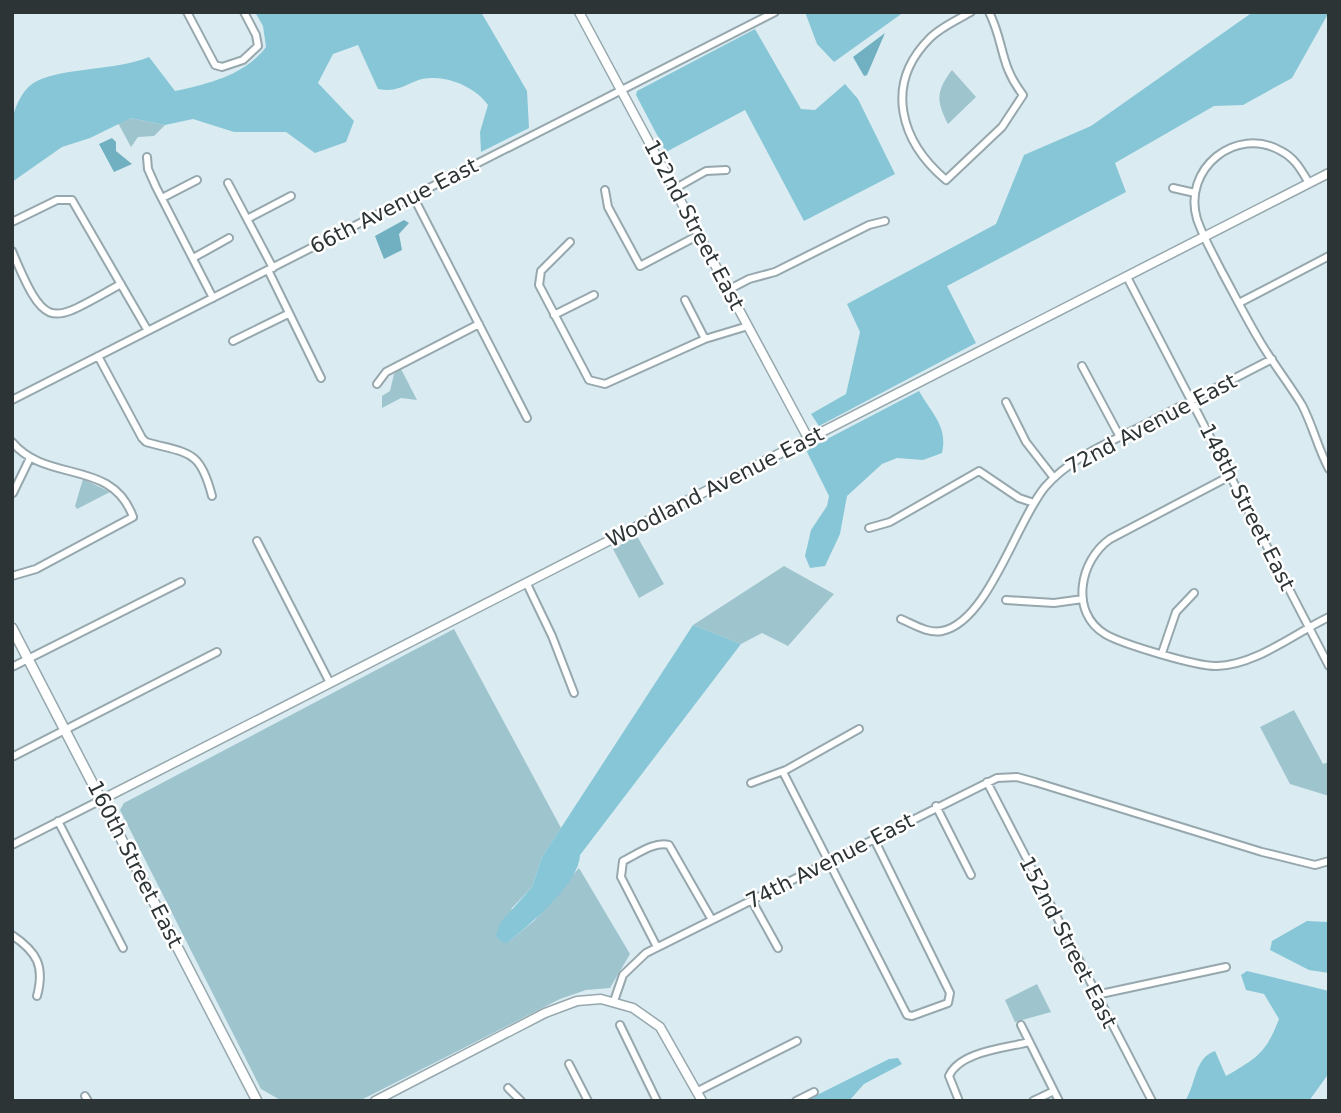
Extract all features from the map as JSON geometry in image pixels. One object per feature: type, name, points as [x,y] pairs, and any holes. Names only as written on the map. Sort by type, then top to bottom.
[{"type":"main road","name":"160th Street East","points":[[12,628],[257,1101]]},
{"type":"street","points":[[187,12],[215,65],[222,67],[243,60],[258,46],[256,35],[244,12]]},
{"type":"street","name":"152nd Street East","points":[[579,12],[808,439]]},
{"type":"street","name":"66th Avenue East","points":[[12,400],[775,12]]},
{"type":"street","points":[[971,12],[930,38],[914,58],[902,90],[904,119],[925,158],[946,180],[1002,127],[1023,95],[1002,60],[999,37],[989,12]]},
{"type":"street","points":[[1309,183],[1291,158],[1275,147],[1245,144],[1226,149],[1205,167],[1195,193],[1195,213],[1204,237],[1239,303],[1303,407],[1329,469]]},
{"type":"street","points":[[147,157],[148,169],[213,298]]},
{"type":"street","points":[[674,189],[706,171],[726,170]]},
{"type":"street","name":"Woodland Avenue East","points":[[101,800],[1329,173]]},
{"type":"street","points":[[162,198],[197,180]]},
{"type":"street","points":[[228,183],[270,269],[288,314],[321,378]]},
{"type":"street","points":[[1173,188],[1195,193]]},
{"type":"street","points":[[605,190],[608,207],[640,266],[699,235]]},
{"type":"street","points":[[247,219],[291,196]]},
{"type":"street","points":[[413,196],[527,418]]},
{"type":"street","points":[[12,222],[57,200],[69,198],[77,206],[148,331]]},
{"type":"street","points":[[728,290],[749,279],[775,272],[869,225],[885,221]]},
{"type":"street","points":[[193,258],[229,238]]},
{"type":"street","points":[[570,242],[547,263],[539,285],[589,380],[599,385],[638,372],[705,339],[748,326]]},
{"type":"street","points":[[12,251],[31,291],[48,314],[66,314],[121,284]]},
{"type":"street","points":[[1239,303],[1329,256]]},
{"type":"street","name":"148th Street East","points":[[1126,277],[1329,666]]},
{"type":"street","points":[[554,315],[594,295]]},
{"type":"street","points":[[685,300],[705,339]]},
{"type":"street","points":[[233,341],[288,314]]},
{"type":"street","points":[[377,384],[386,372],[479,324]]},
{"type":"street","points":[[98,356],[142,438],[146,442],[194,457],[205,470],[212,496]]},
{"type":"street","name":"72nd Avenue East","points":[[901,619],[940,632],[961,620],[990,588],[1032,503],[1054,478],[1076,461],[1272,359]]},
{"type":"street","points":[[1082,366],[1120,437]]},
{"type":"street","points":[[1006,402],[1026,442],[1054,478]]},
{"type":"street","points":[[12,442],[30,458],[110,485],[127,502],[133,517],[36,569],[12,576]]},
{"type":"street","points":[[13,493],[30,458]]},
{"type":"street","points":[[869,528],[890,522],[979,471],[1032,503]]},
{"type":"street","points":[[1230,476],[1102,544],[1086,566],[1083,599],[1094,624],[1105,634],[1201,665],[1229,665],[1329,617]]},
{"type":"street","points":[[257,541],[330,683]]},
{"type":"street","points":[[12,667],[181,582]]},
{"type":"street","points":[[527,584],[552,636],[574,693]]},
{"type":"street","points":[[1162,653],[1176,612],[1194,593]]},
{"type":"street","points":[[1006,600],[1054,603],[1083,599]]},
{"type":"street","points":[[12,757],[217,652]]},
{"type":"street","points":[[751,783],[782,772],[859,729]]},
{"type":"street","points":[[782,772],[909,1016],[948,1003],[950,996],[874,839]]},
{"type":"street","name":"74th Avenue East","points":[[614,1002],[620,981],[629,967],[657,947],[987,782],[1017,777],[1262,852],[1315,865],[1327,861]]},
{"type":"street","name":"152nd Street East","points":[[987,782],[1152,1101]]},
{"type":"street","points":[[12,845],[101,800]]},
{"type":"street","points":[[936,806],[971,875]]},
{"type":"street","points":[[58,821],[122,948]]},
{"type":"street","points":[[657,947],[624,885],[620,867],[623,861],[658,844],[670,846],[712,920]]},
{"type":"street","points":[[752,901],[778,948]]},
{"type":"street","points":[[12,935],[29,946],[38,961],[42,972],[37,996]]},
{"type":"street","points":[[1096,995],[1226,967]]},
{"type":"street","points":[[375,1101],[561,1006],[590,999],[614,1002],[641,1012],[660,1027],[702,1101]]},
{"type":"street","points":[[620,1025],[657,1101]]},
{"type":"street","points":[[1021,1025],[1059,1101]]},
{"type":"street","points":[[698,1091],[797,1041]]},
{"type":"street","points":[[958,1101],[951,1087],[951,1071],[962,1062],[979,1055],[1030,1042]]},
{"type":"street","points":[[569,1064],[588,1101]]},
{"type":"street","points":[[508,1088],[521,1101]]},
{"type":"street","points":[[1033,1101],[1054,1091]]},
{"type":"street","points":[[796,1101],[814,1092]]},
{"type":"shaded area","points":[[255,12],[481,12],[527,91],[529,128],[481,152],[480,132],[488,105],[483,99],[471,89],[439,78],[418,80],[400,88],[378,89],[358,45],[333,54],[318,83],[354,121],[346,142],[315,153],[286,132],[234,132],[193,119],[165,125],[131,118],[90,138],[62,147],[12,182],[10,141],[13,117],[21,96],[32,84],[62,73],[121,65],[149,57],[175,91],[213,81],[248,65],[266,47],[263,26]]},
{"type":"shaded area","points":[[805,12],[904,12],[834,62],[817,44]]},
{"type":"shaded area","points":[[1329,12],[1292,78],[1243,105],[1214,106],[1115,163],[1126,192],[947,286],[976,343],[819,426],[811,414],[846,394],[860,332],[847,304],[996,224],[1024,155],[1091,126],[1250,14]]},
{"type":"shaded area","points":[[755,29],[801,109],[815,110],[845,84],[858,99],[895,174],[804,221],[745,110],[666,152],[636,95],[637,91]]},
{"type":"shaded area","points":[[885,33],[867,75],[864,76],[853,57]]},
{"type":"shaded area","points":[[952,70],[976,97],[948,124],[941,109],[940,96],[943,84]]},
{"type":"shaded area","points":[[131,118],[165,125],[154,136],[138,137],[131,147],[118,123]]},
{"type":"shaded area","points":[[112,138],[116,142],[116,151],[132,164],[114,172],[99,144]]},
{"type":"shaded area","points":[[404,220],[409,223],[399,234],[402,250],[384,259],[375,236]]},
{"type":"shaded area","points":[[401,369],[417,400],[401,398],[382,408],[382,396],[390,391],[394,374]]},
{"type":"shaded area","points":[[919,391],[941,428],[942,453],[923,460],[897,458],[882,464],[847,496],[840,534],[825,566],[810,568],[805,556],[811,530],[827,506],[829,496],[806,450]]},
{"type":"shaded area","points":[[83,479],[110,492],[77,509],[75,506]]},
{"type":"shaded area","points":[[637,536],[664,584],[639,598],[613,549]]},
{"type":"shaded area","points":[[784,566],[834,594],[788,646],[762,633],[741,644],[693,625]]},
{"type":"shaded area","points":[[693,625],[741,644],[580,855],[578,866],[563,891],[507,943],[500,941],[496,936],[500,923],[532,887],[542,857]]},
{"type":"shaded area","points":[[454,629],[561,828],[542,857],[532,887],[512,908],[500,941],[508,942],[534,921],[579,868],[630,954],[610,988],[586,990],[560,999],[358,1101],[282,1101],[261,1089],[120,810],[124,803]]},
{"type":"shaded area","points":[[1294,710],[1323,764],[1329,762],[1329,796],[1290,784],[1260,727]]},
{"type":"shaded area","points":[[1307,921],[1329,922],[1329,973],[1309,970],[1270,950],[1272,941]]},
{"type":"shaded area","points":[[1247,971],[1329,991],[1329,1073],[1309,1101],[1185,1101],[1199,1066],[1208,1055],[1215,1051],[1226,1076],[1259,1054],[1270,1040],[1279,1019],[1264,994],[1246,990],[1241,975]]},
{"type":"shaded area","points":[[1037,984],[1051,1012],[1015,1022],[1005,1000]]},
{"type":"shaded area","points":[[898,1058],[902,1064],[864,1084],[849,1101],[805,1101],[889,1059]]}]
